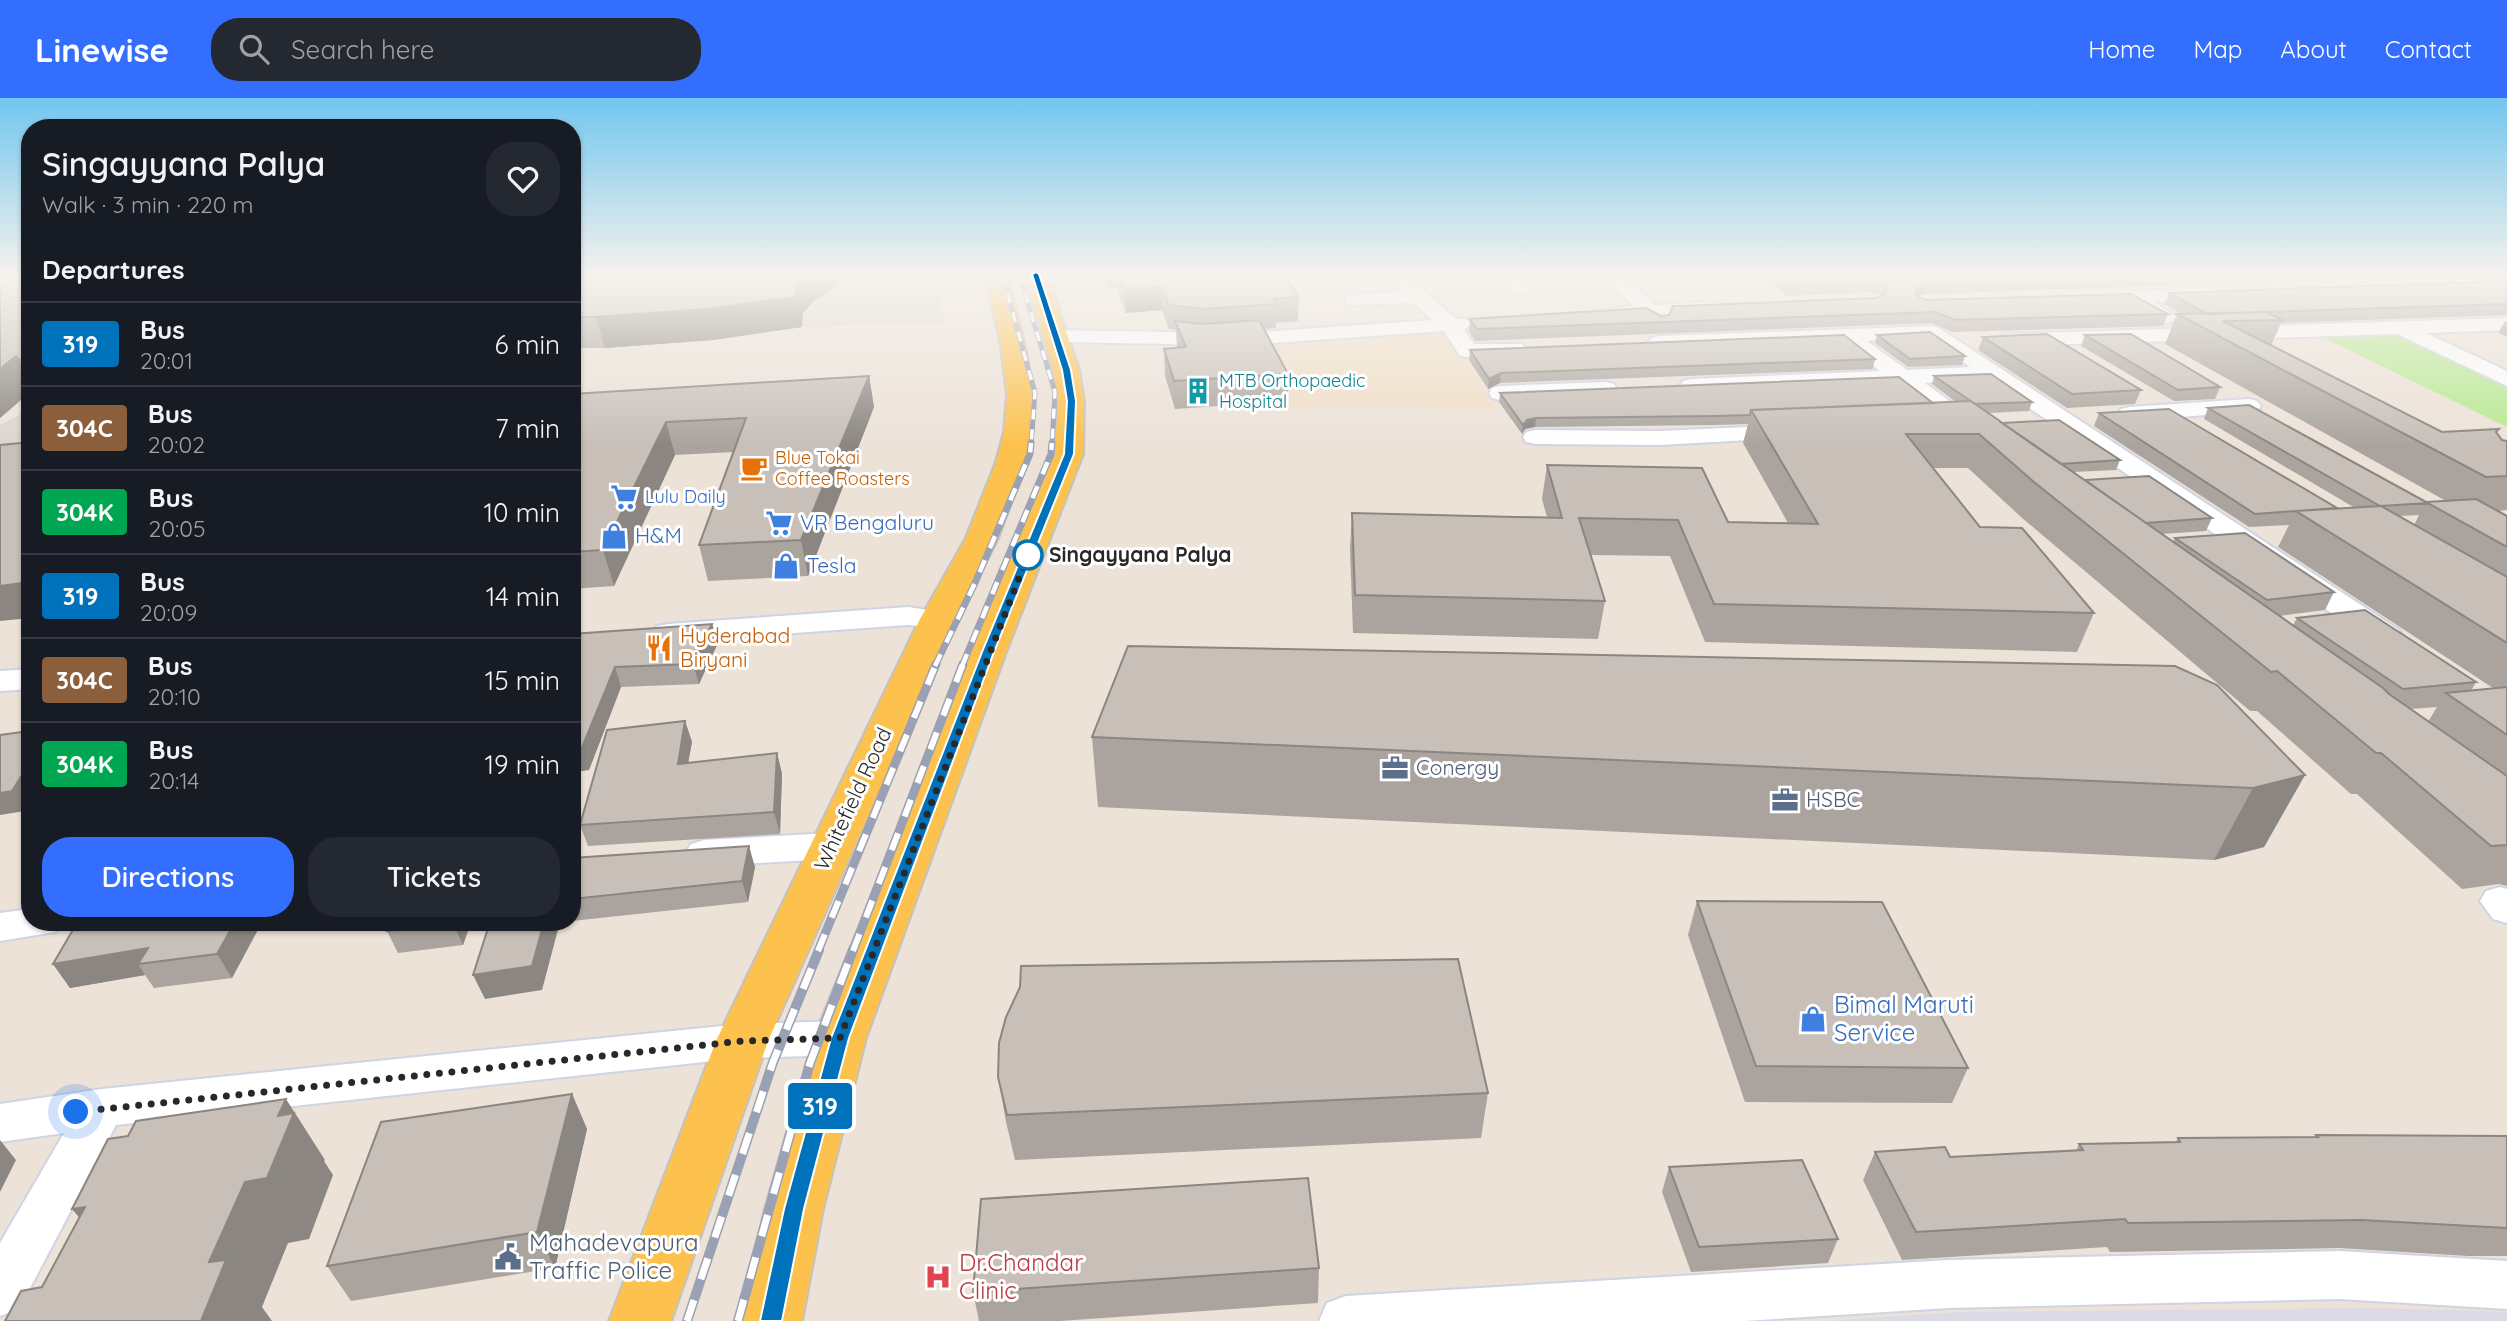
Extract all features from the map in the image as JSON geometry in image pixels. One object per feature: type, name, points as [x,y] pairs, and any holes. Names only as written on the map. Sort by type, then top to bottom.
[{"type":"main road","name":"Whitefield Road","points":[[640,1321],[742,1041],[938,619],[982,538],[1011,462],[1018,432],[1020,394],[1009,331]]},
{"type":"main road","points":[[771,1321],[794,1209],[840,1038],[988,652],[1069,454],[1072,401],[1066,370],[1053,331]]},
{"type":"street","points":[[1055,336],[1173,338],[1202,342],[1361,331]]},
{"type":"street","points":[[1454,331],[1468,351],[1535,348]]},
{"type":"street","points":[[1670,331],[1681,342]]},
{"type":"street","points":[[2191,331],[2196,334]]},
{"type":"street","points":[[1944,342],[2284,331]]},
{"type":"street","points":[[2414,331],[2507,379]]},
{"type":"street","points":[[1641,343],[1932,332],[2414,654]]},
{"type":"street","points":[[2131,335],[2162,355]]},
{"type":"street","points":[[1847,336],[1987,432],[1928,427]]},
{"type":"street","points":[[2048,339],[2092,365]]},
{"type":"street","points":[[1675,386],[1990,373]]},
{"type":"street","points":[[2215,387],[2272,419]]},
{"type":"street","points":[[1500,393],[1621,389]]},
{"type":"street","points":[[2137,392],[2205,432]]},
{"type":"street","points":[[2021,422],[2249,406]]},
{"type":"street","points":[[1535,437],[1660,438],[1821,431]]},
{"type":"street","points":[[2111,480],[2149,478]]},
{"type":"street","points":[[2201,542],[2279,537]]},
{"type":"street","points":[[639,635],[908,616],[938,619]]},
{"type":"street","points":[[2318,623],[2360,618]]},
{"type":"street","points":[[0,681],[21,680]]},
{"type":"street","points":[[666,856],[831,846]]},
{"type":"street","points":[[2507,901],[2500,901],[2507,909]]},
{"type":"street","points":[[0,928],[21,925]]},
{"type":"street","points":[[0,1123],[102,1108],[742,1041],[840,1038]]},
{"type":"street","points":[[0,1292],[102,1108]]},
{"type":"street","points":[[1346,1321],[1949,1284],[2339,1275],[2507,1285]]},
{"type":"shaded area","points":[[1444,331],[1461,353],[1495,409],[1395,406],[1236,408],[1211,345]]},
{"type":"shaded area","points":[[21,414],[21,466],[0,464],[0,425]]},
{"type":"shaded area","points":[[2372,1308],[2507,1312],[2507,1321],[1825,1321],[1959,1312]]},
{"type":"green space","points":[[2393,333],[2507,388],[2507,427],[2318,335]]},
{"type":"building","points":[[0,331],[21,331],[21,361],[16,356],[0,369]]},
{"type":"building","points":[[1179,331],[1265,331],[1288,374],[1174,381],[1164,349],[1186,347]]},
{"type":"building","points":[[2209,331],[2243,331],[2442,432],[2499,429],[2496,432],[2502,440],[2507,441],[2507,476],[2486,477]]},
{"type":"building","points":[[1930,332],[1965,356],[1910,359],[1877,335]]},
{"type":"building","points":[[2047,334],[2141,390],[2072,394],[1983,337]]},
{"type":"building","points":[[2131,334],[2220,387],[2178,390],[2085,335]]},
{"type":"building","points":[[1844,335],[1875,359],[1501,373],[1489,379],[1470,350]]},
{"type":"building","points":[[1991,374],[2032,402],[1975,404],[1934,376]]},
{"type":"building","points":[[869,376],[801,540],[699,545],[746,418],[666,422],[603,550],[581,551],[581,393]]},
{"type":"building","points":[[1899,377],[1933,403],[1751,410],[1750,415],[1536,418],[1527,420],[1523,425],[1500,393]]},
{"type":"building","points":[[1971,401],[2507,776],[2507,845],[2491,846],[2381,753],[2376,753],[2277,671],[2271,672],[2034,482],[1979,434],[1906,434],[1980,527],[2022,528],[2094,613],[1714,604],[1678,520],[1579,518],[1605,601],[1355,595],[1352,513],[1562,518],[1547,465],[1702,468],[1728,522],[1818,524],[1751,410]]},
{"type":"building","points":[[2249,405],[2428,503],[2380,506],[2208,408]]},
{"type":"building","points":[[2169,409],[2337,508],[2255,514],[2099,413]]},
{"type":"building","points":[[2059,420],[2120,460],[2061,464],[2002,423]]},
{"type":"building","points":[[21,443],[21,583],[0,586],[0,445]]},
{"type":"building","points":[[2149,476],[2212,518],[2146,523],[2085,480]]},
{"type":"building","points":[[2476,499],[2507,516],[2507,547],[2426,502]]},
{"type":"building","points":[[2381,506],[2507,577],[2507,643],[2296,511]]},
{"type":"building","points":[[2245,533],[2334,592],[2267,600],[2175,538]]},
{"type":"building","points":[[2365,610],[2476,682],[2403,689],[2297,618]]},
{"type":"building","points":[[712,624],[693,664],[615,667],[581,750],[581,633]]},
{"type":"building","points":[[1128,646],[2175,666],[2217,685],[2305,775],[2253,788],[1092,737]]},
{"type":"building","points":[[2507,687],[2507,735],[2446,693]]},
{"type":"building","points":[[685,721],[678,764],[777,753],[774,812],[581,825],[607,730]]},
{"type":"building","points":[[21,732],[21,777],[12,791],[0,793],[0,735]]},
{"type":"building","points":[[749,846],[742,881],[581,898],[581,857]]},
{"type":"building","name":"Bimal Maruti Service","points":[[1697,901],[1882,902],[1968,1068],[1756,1066]]},
{"type":"building","points":[[72,931],[230,931],[217,954],[138,964],[148,948],[53,964]]},
{"type":"building","points":[[487,931],[542,931],[532,966],[473,975]]},
{"type":"building","points":[[1458,959],[1488,1093],[1007,1115],[998,1077],[999,1043],[1006,1017],[1020,987],[1021,966]]},
{"type":"building","points":[[572,1094],[537,1232],[327,1266],[381,1122]]},
{"type":"building","points":[[286,1099],[278,1116],[294,1113],[267,1178],[245,1182],[209,1262],[226,1260],[201,1321],[5,1321],[21,1291],[42,1287],[85,1207],[72,1209],[108,1139],[128,1136],[136,1121]]},
{"type":"building","points":[[2316,1135],[2507,1136],[2507,1228],[2362,1220],[2128,1223],[2125,1219],[1916,1232],[1875,1152],[1945,1147],[1950,1157],[2083,1150],[2079,1144],[2180,1142],[2178,1138],[2318,1137]]},
{"type":"building","points":[[1802,1160],[1838,1239],[1699,1247],[1669,1167]]},
{"type":"building","points":[[1308,1178],[1319,1268],[973,1292],[981,1199]]},
{"type":"railway","points":[[1018,331],[1035,393],[1031,445]]},
{"type":"railway","points":[[1036,331],[1055,392],[1052,445]]},
{"type":"railway","points":[[935,666],[975,583],[1030,454],[1031,443]]},
{"type":"railway","points":[[962,666],[1051,454],[1052,443]]},
{"type":"railway","points":[[818,951],[936,664]]},
{"type":"railway","points":[[853,951],[963,664]]},
{"type":"railway","points":[[687,1321],[773,1062],[819,950]]},
{"type":"railway","points":[[738,1321],[810,1063],[853,950]]},
{"type":"bus line","name":"319","points":[[771,1321],[794,1209],[840,1038],[988,652],[1069,454],[1072,401],[1066,370],[1053,331]]},
{"type":"place","name":"MTB Orthopaedic Hospital","points":[[1198,391]]},
{"type":"place","name":"Blue Tokai Coffee Roasters","points":[[754,468]]},
{"type":"place","name":"Lulu Daily","points":[[624,497]]},
{"type":"place","name":"VR Bengaluru","points":[[779,523]]},
{"type":"place","name":"H&M","points":[[614,536]]},
{"type":"place","name":"Singayyana Palya","points":[[1028,555]]},
{"type":"place","name":"Tesla","points":[[786,566]]},
{"type":"place","name":"Hyderabad Biryani","points":[[659,648]]},
{"type":"place","name":"Conergy","points":[[1395,768]]},
{"type":"place","name":"HSBC","points":[[1785,800]]},
{"type":"place","name":"Bimal Maruti Service","points":[[1813,1019]]},
{"type":"place","name":"Mahadevapura Traffic Police","points":[[508,1257]]},
{"type":"place","name":"Dr.Chandar Clinic","points":[[938,1277]]},
{"type":"route","points":[[76,1112],[742,1041],[840,1038],[988,652],[1029,553],[1028,555]]}]
